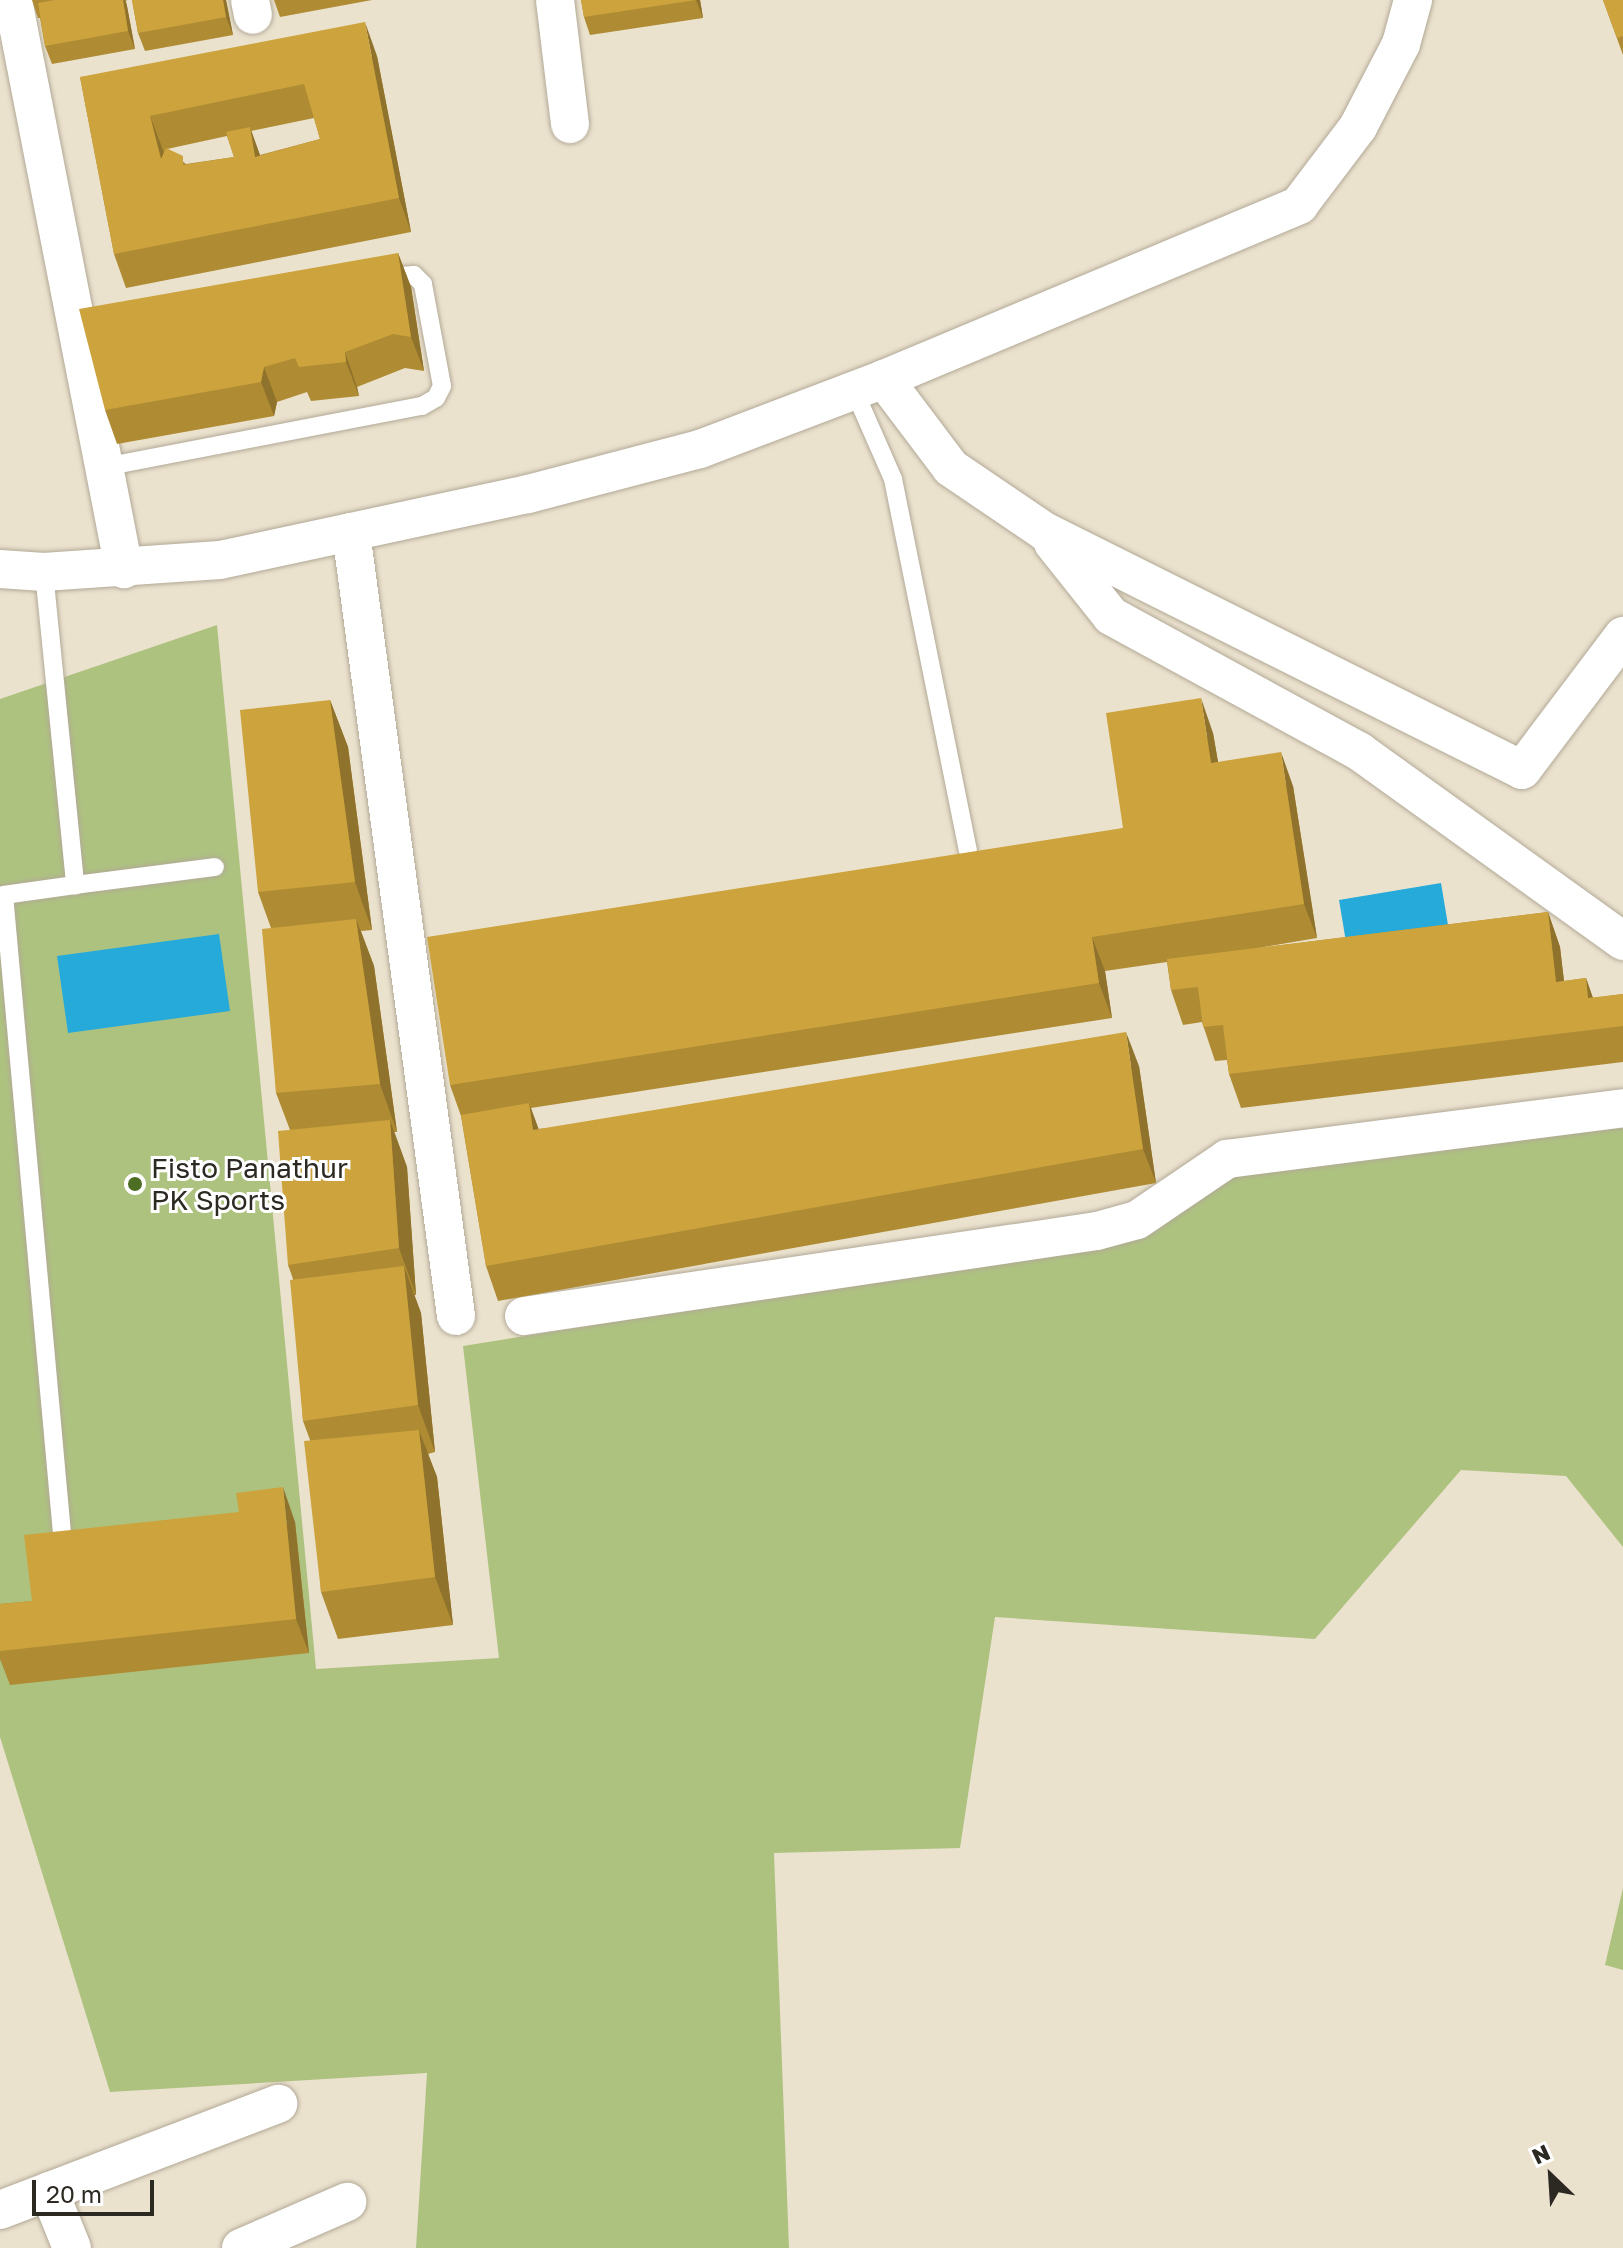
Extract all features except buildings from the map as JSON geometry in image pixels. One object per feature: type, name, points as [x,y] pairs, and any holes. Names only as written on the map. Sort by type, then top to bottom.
[{"type":"street","points":[[13,0],[85,330],[104,467],[121,553]]},
{"type":"street","points":[[555,0],[570,124]]},
{"type":"street","points":[[0,569],[44,572],[121,553],[220,560],[700,449],[869,384],[1299,205],[1358,127],[1401,44],[1413,0]]},
{"type":"street","points":[[869,384],[951,468],[1044,531],[1522,770],[1623,636]]},
{"type":"street","points":[[1044,531],[1111,616],[1360,752],[1623,941]]},
{"type":"street","points":[[351,532],[456,1316]]},
{"type":"street","points":[[524,1316],[1097,1231],[1137,1220],[1227,1159],[1623,1108]]},
{"type":"street","points":[[0,2210],[278,2104]]},
{"type":"street","points":[[49,2191],[72,2248]]},
{"type":"street","points":[[241,2248],[347,2202]]},
{"type":"lane","points":[[104,467],[422,406],[436,398],[442,386],[423,284],[414,275],[368,280]]},
{"type":"lane","points":[[869,384],[893,479],[968,851]]},
{"type":"lane","points":[[44,572],[75,885]]},
{"type":"lane","points":[[64,1559],[4,895],[215,867]]},
{"type":"green space","points":[[217,625],[316,1669],[499,1658],[463,1346],[1091,1246],[1215,1150],[1623,1128],[1623,1547],[1566,1476],[1461,1470],[1315,1639],[995,1617],[960,1848],[774,1853],[789,2248],[416,2248],[427,2073],[110,2092],[0,1737],[0,699]]},
{"type":"green space","points":[[1623,1888],[1623,1970],[1605,1965]]},
{"type":"water","points":[[1441,883],[1448,925],[1346,942],[1339,900]]},
{"type":"water","points":[[219,934],[230,1011],[68,1033],[57,956]]},
{"type":"place","name":"Fisto Panathur PK Sports","points":[[135,1184]]}]
